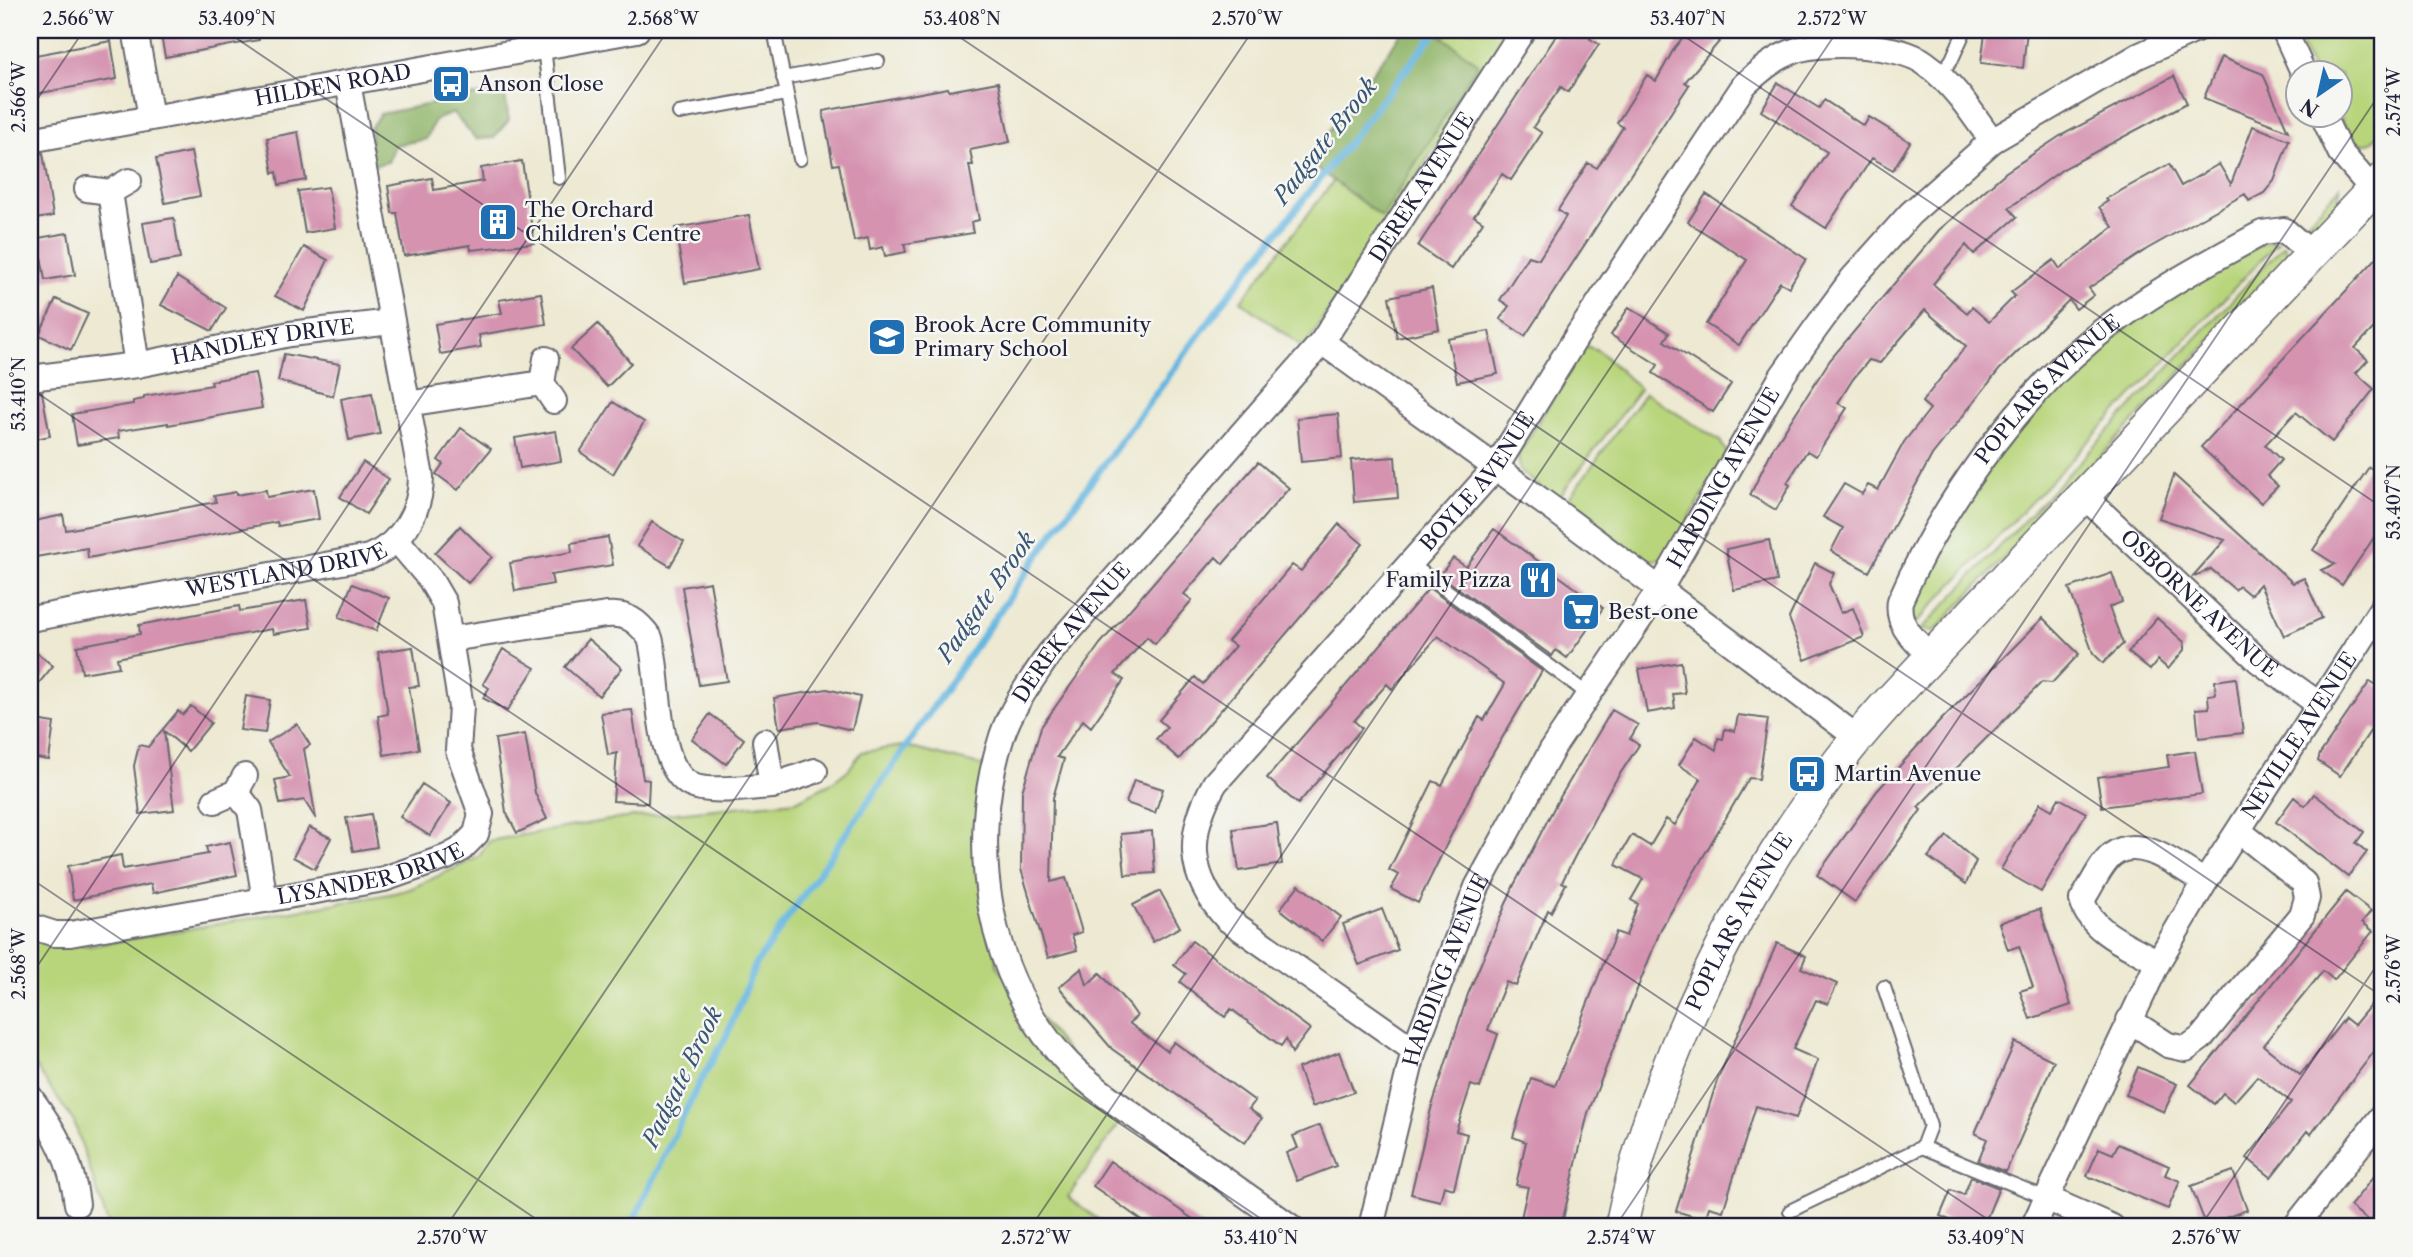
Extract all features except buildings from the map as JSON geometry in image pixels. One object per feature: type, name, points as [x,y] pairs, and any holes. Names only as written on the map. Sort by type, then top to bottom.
[{"type":"street","points":[[135,30],[151,117]]},
{"type":"street","name":"HILDEN ROAD","points":[[30,140],[637,30]]},
{"type":"street","name":"DEREK AVENUE","points":[[1291,1227],[1091,1085],[1048,1040],[1031,1014],[1002,950],[991,909],[985,841],[993,775],[1003,735],[1030,682],[1049,654],[1322,342],[1522,30]]},
{"type":"street","name":"HARDING AVENUE","points":[[1371,1227],[1414,1050],[1477,887],[1554,746],[1660,589],[1751,428],[1816,328],[1853,279],[1910,214],[1992,141],[2138,56],[2196,30]]},
{"type":"street","points":[[2284,30],[2298,60]]},
{"type":"street","name":"BOYLE AVENUE","points":[[1414,1050],[1227,919],[1212,903],[1201,882],[1194,840],[1198,820],[1215,783],[1496,467],[1577,337],[1728,109],[1745,84],[1760,70],[1796,50],[1868,46],[1903,51],[1923,61],[1940,75],[1992,141]]},
{"type":"street","name":"WESTLAND DRIVE","points":[[30,619],[369,556],[396,540],[417,509],[421,494],[407,404],[348,83]]},
{"type":"street","points":[[2330,130],[2340,152],[2378,184]]},
{"type":"street","name":"POPLARS AVENUE","points":[[1621,1227],[1629,1188],[1663,1087],[1700,994],[1734,924],[1780,847],[1858,738],[2083,495],[2378,184]]},
{"type":"street","points":[[108,187],[137,365]]},
{"type":"street","name":"POPLARS AVENUE","points":[[1931,657],[1904,627],[1899,610],[1900,601],[1962,490],[2049,380],[2092,339],[2141,303],[2262,233],[2284,230],[2312,254]]},
{"type":"street","name":"HANDLEY DRIVE","points":[[30,378],[137,365],[290,334],[391,322]]},
{"type":"street","points":[[1322,342],[1496,467],[1858,738]]},
{"type":"street","points":[[407,404],[548,381]]},
{"type":"street","name":"OSBORNE AVENUE","points":[[2083,495],[2259,661],[2320,705]]},
{"type":"street","name":"LYSANDER DRIVE","points":[[30,926],[55,934],[70,934],[401,874],[460,850],[476,834],[481,814],[458,750],[461,707],[444,603],[438,591],[396,540]]},
{"type":"street","name":"NEVILLE AVENUE","points":[[2033,1227],[2158,962],[2205,882],[2383,606]]},
{"type":"street","points":[[451,639],[606,615],[626,615],[642,627],[650,638],[663,735],[682,779],[691,786],[704,789],[772,786],[815,771]]},
{"type":"street","points":[[765,741],[772,786]]},
{"type":"street","name":"LYSANDER DRIVE","points":[[232,790],[250,810],[265,900]]},
{"type":"street","name":"NEVILLE AVENUE","points":[[2129,1020],[2168,1045],[2186,1049],[2202,1038],[2302,915],[2307,898],[2304,883],[2294,872],[2239,831]]},
{"type":"street","points":[[2158,962],[2094,925],[2086,914],[2082,900],[2111,856],[2124,848],[2143,848],[2205,882]]},
{"type":"street","points":[[30,1097],[55,1130],[68,1159],[77,1204]]},
{"type":"street","points":[[2295,1227],[2380,1126]]},
{"type":"street","points":[[2046,1198],[2112,1227]]},
{"type":"lane","points":[[774,30],[800,159]]},
{"type":"lane","points":[[1940,75],[1952,59],[1965,30]]},
{"type":"lane","points":[[544,47],[559,178]]},
{"type":"lane","points":[[783,78],[878,61]]},
{"type":"lane","points":[[679,113],[786,94]]},
{"type":"lane","points":[[1411,564],[1588,694]]},
{"type":"lane","points":[[1790,1211],[1922,1147],[1930,1126],[1884,987]]},
{"type":"lane","points":[[1922,1147],[2046,1198]]},
{"type":"green space","points":[[1404,30],[1434,30],[1478,64],[1382,217],[1307,161]]},
{"type":"green space","points":[[1450,30],[1511,30],[1304,348],[1241,301]]},
{"type":"green space","points":[[2294,30],[2383,30],[2383,131],[2372,142],[2360,143],[2351,139],[2345,130],[2354,130],[2354,60],[2308,60]]},
{"type":"green space","points":[[504,90],[509,120],[494,138],[476,139],[453,113],[435,120],[426,139],[395,145],[388,162],[370,166],[371,127],[380,114]]},
{"type":"green space","points":[[2340,187],[2338,206],[2313,231],[2301,229]]},
{"type":"green space","points":[[2266,242],[2278,242],[1914,625],[1910,609],[1913,595],[1957,516],[2001,451],[2076,365],[2167,298]]},
{"type":"green space","points":[[2284,245],[2288,253],[2286,261],[1935,631],[1921,630]]},
{"type":"green space","points":[[1585,346],[1598,350],[1640,389],[1556,501],[1520,470],[1518,455]]},
{"type":"green space","points":[[1645,393],[1720,441],[1727,453],[1667,557],[1654,560],[1626,553],[1612,545],[1563,506]]},
{"type":"green space","points":[[903,746],[984,766],[997,965],[1122,1119],[1068,1197],[1108,1227],[109,1227],[74,1122],[30,1059],[30,937],[90,946],[390,894],[410,889],[479,857],[489,841],[615,819],[796,801],[830,784],[848,770],[862,752]]},
{"type":"waterway","name":"Padgate Brook","points":[[631,1227],[698,1085],[726,1037],[756,964],[1050,538],[1223,302],[1437,30]]},
{"type":"place","name":"Anson Close","points":[[451,84]]},
{"type":"place","name":"The Orchard Children's Centre","points":[[498,222]]},
{"type":"place","name":"Brook Acre Community Primary School","points":[[887,337]]},
{"type":"place","name":"Family Pizza","points":[[1538,580]]},
{"type":"place","name":"Best-one","points":[[1581,612]]},
{"type":"place","name":"Martin Avenue","points":[[1807,774]]}]
